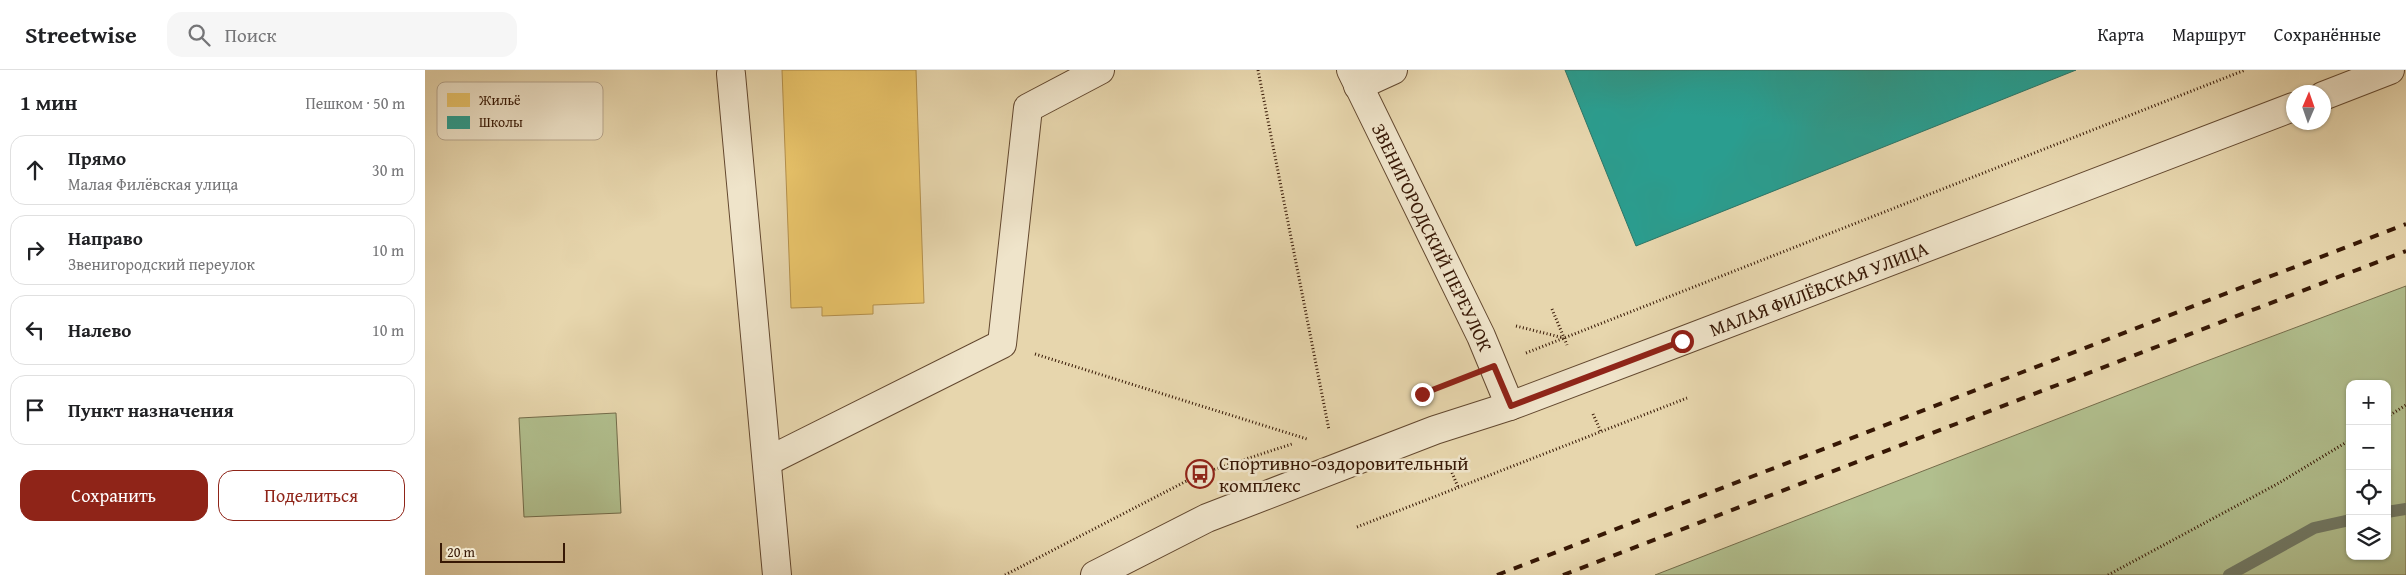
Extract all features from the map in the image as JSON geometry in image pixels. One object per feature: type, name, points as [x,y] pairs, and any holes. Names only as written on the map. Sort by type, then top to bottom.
[{"type":"street","points":[[768,460],[1002,344],[1028,108],[1100,70]]},
{"type":"street","points":[[1354,78],[1393,70]]},
{"type":"street","points":[[2331,91],[2351,77],[2390,70]]},
{"type":"street","points":[[731,74],[768,460],[777,575]]},
{"type":"street","name":"ЗВЕНИГОРОДСКИЙ ПЕРЕУЛОК","points":[[1354,78],[1494,366],[1511,406]]},
{"type":"street","name":"МАЛАЯ ФИЛЁВСКАЯ УЛИЦА","points":[[1095,575],[1207,518],[1435,430],[1511,406],[2286,110]]},
{"type":"path","points":[[1258,70],[1329,430]]},
{"type":"path","points":[[1413,397],[2245,70]]},
{"type":"path","points":[[1552,309],[1564,338]]},
{"type":"path","points":[[1002,344],[1307,439]]},
{"type":"path","points":[[1357,527],[1687,398]]},
{"type":"path","points":[[2391,414],[2406,405]]},
{"type":"path","points":[[1322,433],[1339,426]]},
{"type":"path","points":[[1005,575],[1158,498],[1200,474],[1314,436]]},
{"type":"path","points":[[2108,575],[2279,483],[2346,442]]},
{"type":"green space","points":[[2406,286],[2406,575],[1655,575],[2196,365]]},
{"type":"green space","points":[[616,413],[621,513],[524,517],[519,418]]},
{"type":"building: Жильё","points":[[782,70],[916,70],[924,303],[873,305],[873,314],[822,316],[822,307],[791,308]]},
{"type":"building: Школы","points":[[1565,70],[2076,70],[1636,246]]},
{"type":"waterway","points":[[2391,511],[2406,509]]},
{"type":"waterway","points":[[2229,575],[2314,528],[2346,521]]},
{"type":"railway","points":[[1497,575],[2406,224]]},
{"type":"railway","points":[[1563,575],[2406,251]]},
{"type":"place","name":"Спортивно-оздоровительный комплекс","points":[[1200,474]]},
{"type":"route","points":[[1422,394],[1494,366],[1511,406],[1682,341]]}]
